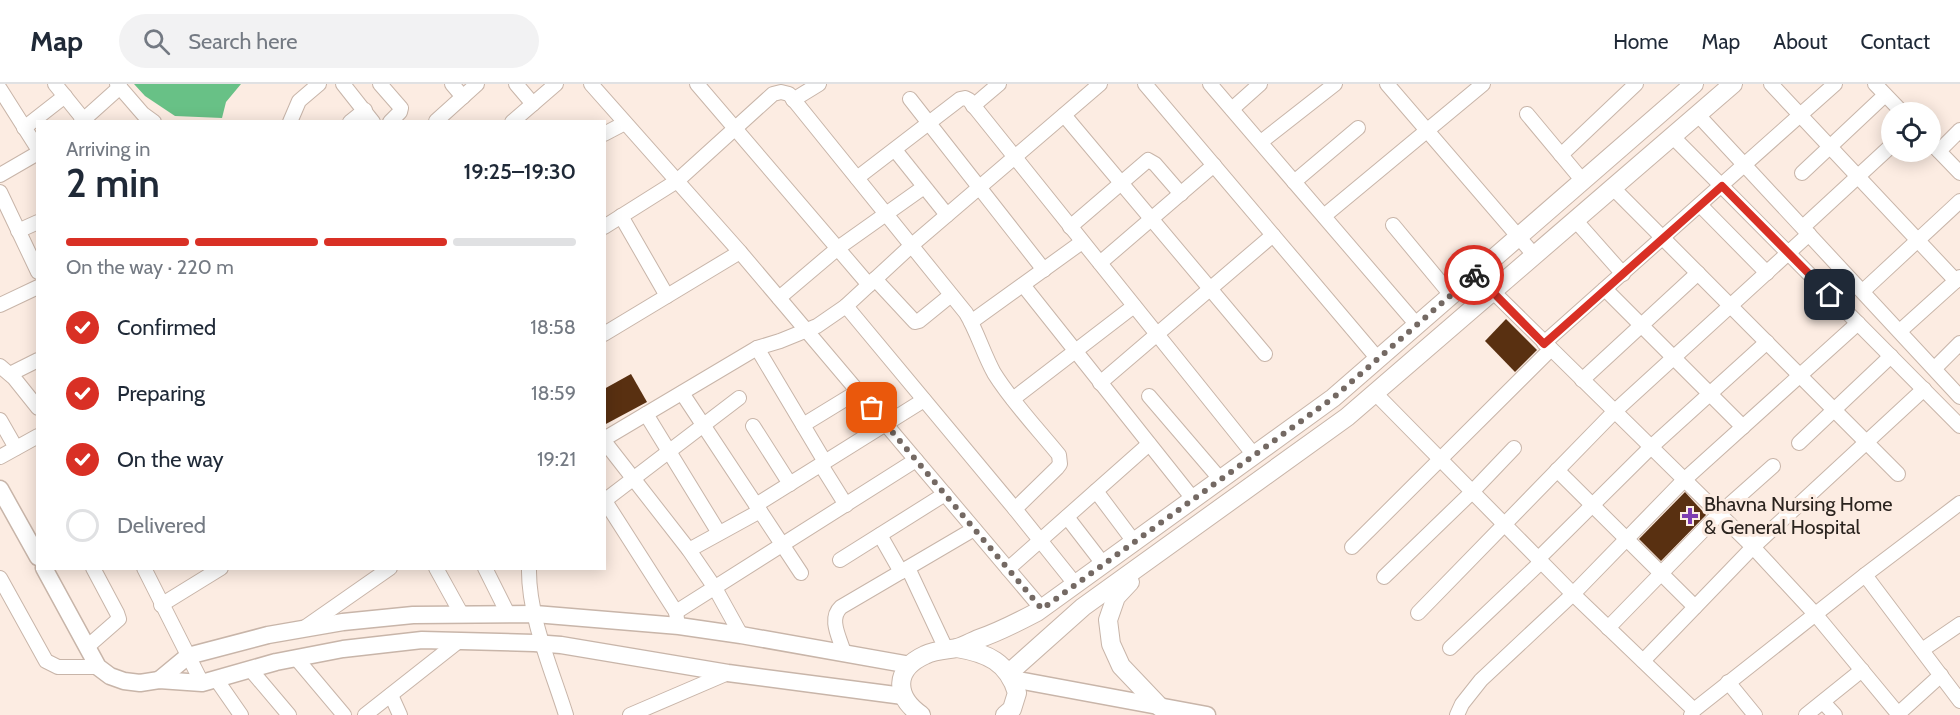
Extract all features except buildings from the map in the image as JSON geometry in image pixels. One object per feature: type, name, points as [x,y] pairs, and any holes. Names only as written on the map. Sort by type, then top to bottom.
[{"type":"main road","points":[[921,715],[903,696],[902,676],[910,665],[925,655],[992,634],[1042,609],[1333,398],[1694,84]]},
{"type":"main road","points":[[1011,676],[1083,607],[1347,417],[1733,84]]},
{"type":"main road","points":[[1154,556],[1116,597],[1108,620],[1111,644],[1120,666],[1160,707]]},
{"type":"main road","points":[[952,648],[980,652],[1001,664],[1011,676],[1017,693],[1016,702],[1005,715]]},
{"type":"street","points":[[56,84],[82,120]]},
{"type":"street","points":[[291,120],[299,101],[319,84]]},
{"type":"street","points":[[343,84],[369,116]]},
{"type":"street","points":[[380,84],[401,108],[392,120]]},
{"type":"street","points":[[452,84],[463,97]]},
{"type":"street","points":[[437,120],[477,84]]},
{"type":"street","points":[[516,84],[533,104]]},
{"type":"street","points":[[514,120],[556,84]]},
{"type":"street","points":[[591,84],[740,252],[1042,609]]},
{"type":"street","points":[[698,84],[838,248],[915,322],[920,321],[951,295]]},
{"type":"street","points":[[793,100],[818,84]]},
{"type":"street","points":[[973,106],[999,84]]},
{"type":"street","points":[[606,439],[757,348],[780,341],[828,319],[846,306],[912,245],[1100,84]]},
{"type":"street","points":[[1146,84],[1378,359]]},
{"type":"street","points":[[1210,84],[1417,325]]},
{"type":"street","points":[[1232,109],[1260,84]]},
{"type":"street","points":[[1260,142],[1335,84]]},
{"type":"street","points":[[1387,84],[1535,256]]},
{"type":"street","points":[[1323,216],[1483,84]]},
{"type":"street","points":[[1561,155],[1636,84]]},
{"type":"street","points":[[1771,84],[1917,240],[1958,279],[1900,331]]},
{"type":"street","points":[[1352,547],[1605,289],[1835,84]]},
{"type":"street","points":[[1875,84],[1892,102]]},
{"type":"street","points":[[84,120],[119,86],[143,114],[151,120]]},
{"type":"street","points":[[0,89],[36,148]]},
{"type":"street","points":[[606,226],[678,181],[773,94],[781,92],[789,94],[951,295],[971,322],[987,359],[1013,399],[1061,460],[1057,468],[1015,509]]},
{"type":"street","points":[[1802,173],[1885,95]]},
{"type":"street","points":[[24,128],[65,96]]},
{"type":"street","points":[[857,178],[960,99],[965,98],[1254,455]]},
{"type":"street","points":[[910,99],[1044,270]]},
{"type":"street","points":[[1527,114],[1582,180]]},
{"type":"street","points":[[1064,115],[1264,354]]},
{"type":"street","points":[[1698,115],[1960,397]]},
{"type":"street","points":[[606,133],[625,123]]},
{"type":"street","points":[[1294,182],[1358,128]]},
{"type":"street","points":[[1941,142],[1960,130]]},
{"type":"street","points":[[1673,137],[1960,426]]},
{"type":"street","points":[[895,150],[947,215]]},
{"type":"street","points":[[0,175],[36,152]]},
{"type":"street","points":[[1941,152],[1960,173]]},
{"type":"street","points":[[1418,613],[1614,412],[1789,253],[1806,231],[1881,155]]},
{"type":"street","points":[[1070,227],[1148,160],[1155,164],[1181,194]]},
{"type":"street","points":[[1100,263],[1214,165]]},
{"type":"street","points":[[778,298],[838,248],[924,187]]},
{"type":"street","points":[[1613,188],[1898,474]]},
{"type":"street","points":[[0,192],[36,268]]},
{"type":"street","points":[[1863,291],[1960,201]]},
{"type":"street","points":[[1700,205],[1767,273]]},
{"type":"street","points":[[621,216],[668,296]]},
{"type":"street","points":[[1576,221],[1623,274]]},
{"type":"street","points":[[18,231],[36,223]]},
{"type":"street","points":[[1394,225],[1451,295]]},
{"type":"street","points":[[1100,382],[1273,235]]},
{"type":"street","points":[[971,322],[1082,242]]},
{"type":"street","points":[[606,333],[740,252]]},
{"type":"street","points":[[1582,380],[1698,273]]},
{"type":"street","points":[[1475,274],[1753,547],[1816,615],[1898,715],[1941,675]]},
{"type":"street","points":[[1023,285],[1194,500]]},
{"type":"street","points":[[0,304],[36,288]]},
{"type":"street","points":[[1605,289],[1743,427]]},
{"type":"street","points":[[846,306],[1076,585]]},
{"type":"street","points":[[1013,399],[1134,306]]},
{"type":"street","points":[[1457,715],[1462,704],[1481,680],[1573,594],[1684,480],[1858,323]]},
{"type":"street","points":[[1450,648],[1651,447],[1767,342]]},
{"type":"street","points":[[1935,368],[1960,344]]},
{"type":"street","points":[[757,348],[803,425],[846,505]]},
{"type":"street","points":[[1799,443],[1891,356]]},
{"type":"street","points":[[36,361],[5,370],[36,406]]},
{"type":"street","points":[[1643,661],[1753,547],[1924,389]]},
{"type":"street","points":[[803,425],[858,392]]},
{"type":"street","points":[[682,393],[801,573]]},
{"type":"street","points":[[1375,393],[1539,561],[1643,661],[1692,712],[1960,503]]},
{"type":"street","points":[[1149,396],[1221,480]]},
{"type":"street","points":[[606,500],[739,398]]},
{"type":"street","points":[[689,550],[719,533],[790,484],[924,400]]},
{"type":"street","points":[[646,414],[719,533]]},
{"type":"street","points":[[0,420],[16,448]]},
{"type":"street","points":[[753,426],[790,484]]},
{"type":"street","points":[[0,457],[36,437]]},
{"type":"street","points":[[606,443],[689,550],[715,588],[741,635]]},
{"type":"street","points":[[1008,569],[1149,444]]},
{"type":"street","points":[[1384,578],[1515,448]]},
{"type":"street","points":[[677,619],[715,588],[916,460]]},
{"type":"street","points":[[1608,628],[1719,513],[1773,466]]},
{"type":"street","points":[[1557,470],[1695,607]]},
{"type":"street","points":[[0,489],[36,553]]},
{"type":"street","points":[[1096,491],[1135,543]]},
{"type":"street","points":[[840,560],[945,494]]},
{"type":"street","points":[[606,503],[677,619]]},
{"type":"street","points":[[1066,517],[1104,565]]},
{"type":"street","points":[[844,653],[834,619],[835,612],[974,529]]},
{"type":"street","points":[[880,535],[952,648]]},
{"type":"street","points":[[45,570],[98,667],[110,676],[124,681],[140,683],[159,680],[209,681],[296,658],[343,649],[422,640],[543,644],[728,673],[903,696]]},
{"type":"street","points":[[87,647],[119,619],[94,570]]},
{"type":"street","points":[[145,570],[188,656],[241,715]]},
{"type":"street","points":[[161,605],[218,570]]},
{"type":"street","points":[[302,629],[387,570]]},
{"type":"street","points":[[437,570],[462,615]]},
{"type":"street","points":[[486,570],[508,614]]},
{"type":"street","points":[[529,570],[529,585],[535,614],[566,715]]},
{"type":"street","points":[[1865,575],[1960,701]]},
{"type":"street","points":[[0,578],[46,661],[58,667],[98,667]]},
{"type":"street","points":[[420,614],[422,640]]},
{"type":"street","points":[[159,680],[188,656],[267,635],[343,622],[420,614],[535,614],[677,619],[741,635],[910,665]]},
{"type":"street","points":[[1922,650],[1960,624]]},
{"type":"street","points":[[365,715],[459,641]]},
{"type":"street","points":[[296,658],[344,715]]},
{"type":"street","points":[[250,669],[289,715]]},
{"type":"street","points":[[1806,715],[1862,670]]},
{"type":"street","points":[[630,715],[728,673]]},
{"type":"street","points":[[1011,676],[1207,715]]},
{"type":"street","points":[[1728,682],[1755,715]]},
{"type":"street","points":[[391,695],[400,715]]},
{"type":"street","points":[[1823,702],[1835,715]]},
{"type":"green space","points":[[134,84],[241,84],[226,102],[222,118],[175,116],[145,96]]},
{"type":"way so far","points":[[872,408],[1042,609],[1333,398],[1474,275]]},
{"type":"place","name":"Bhavna Nursing Home & General Hospital","points":[[1690,516]]},
{"type":"route","points":[[1474,275],[1544,344],[1722,186],[1830,295]]}]
